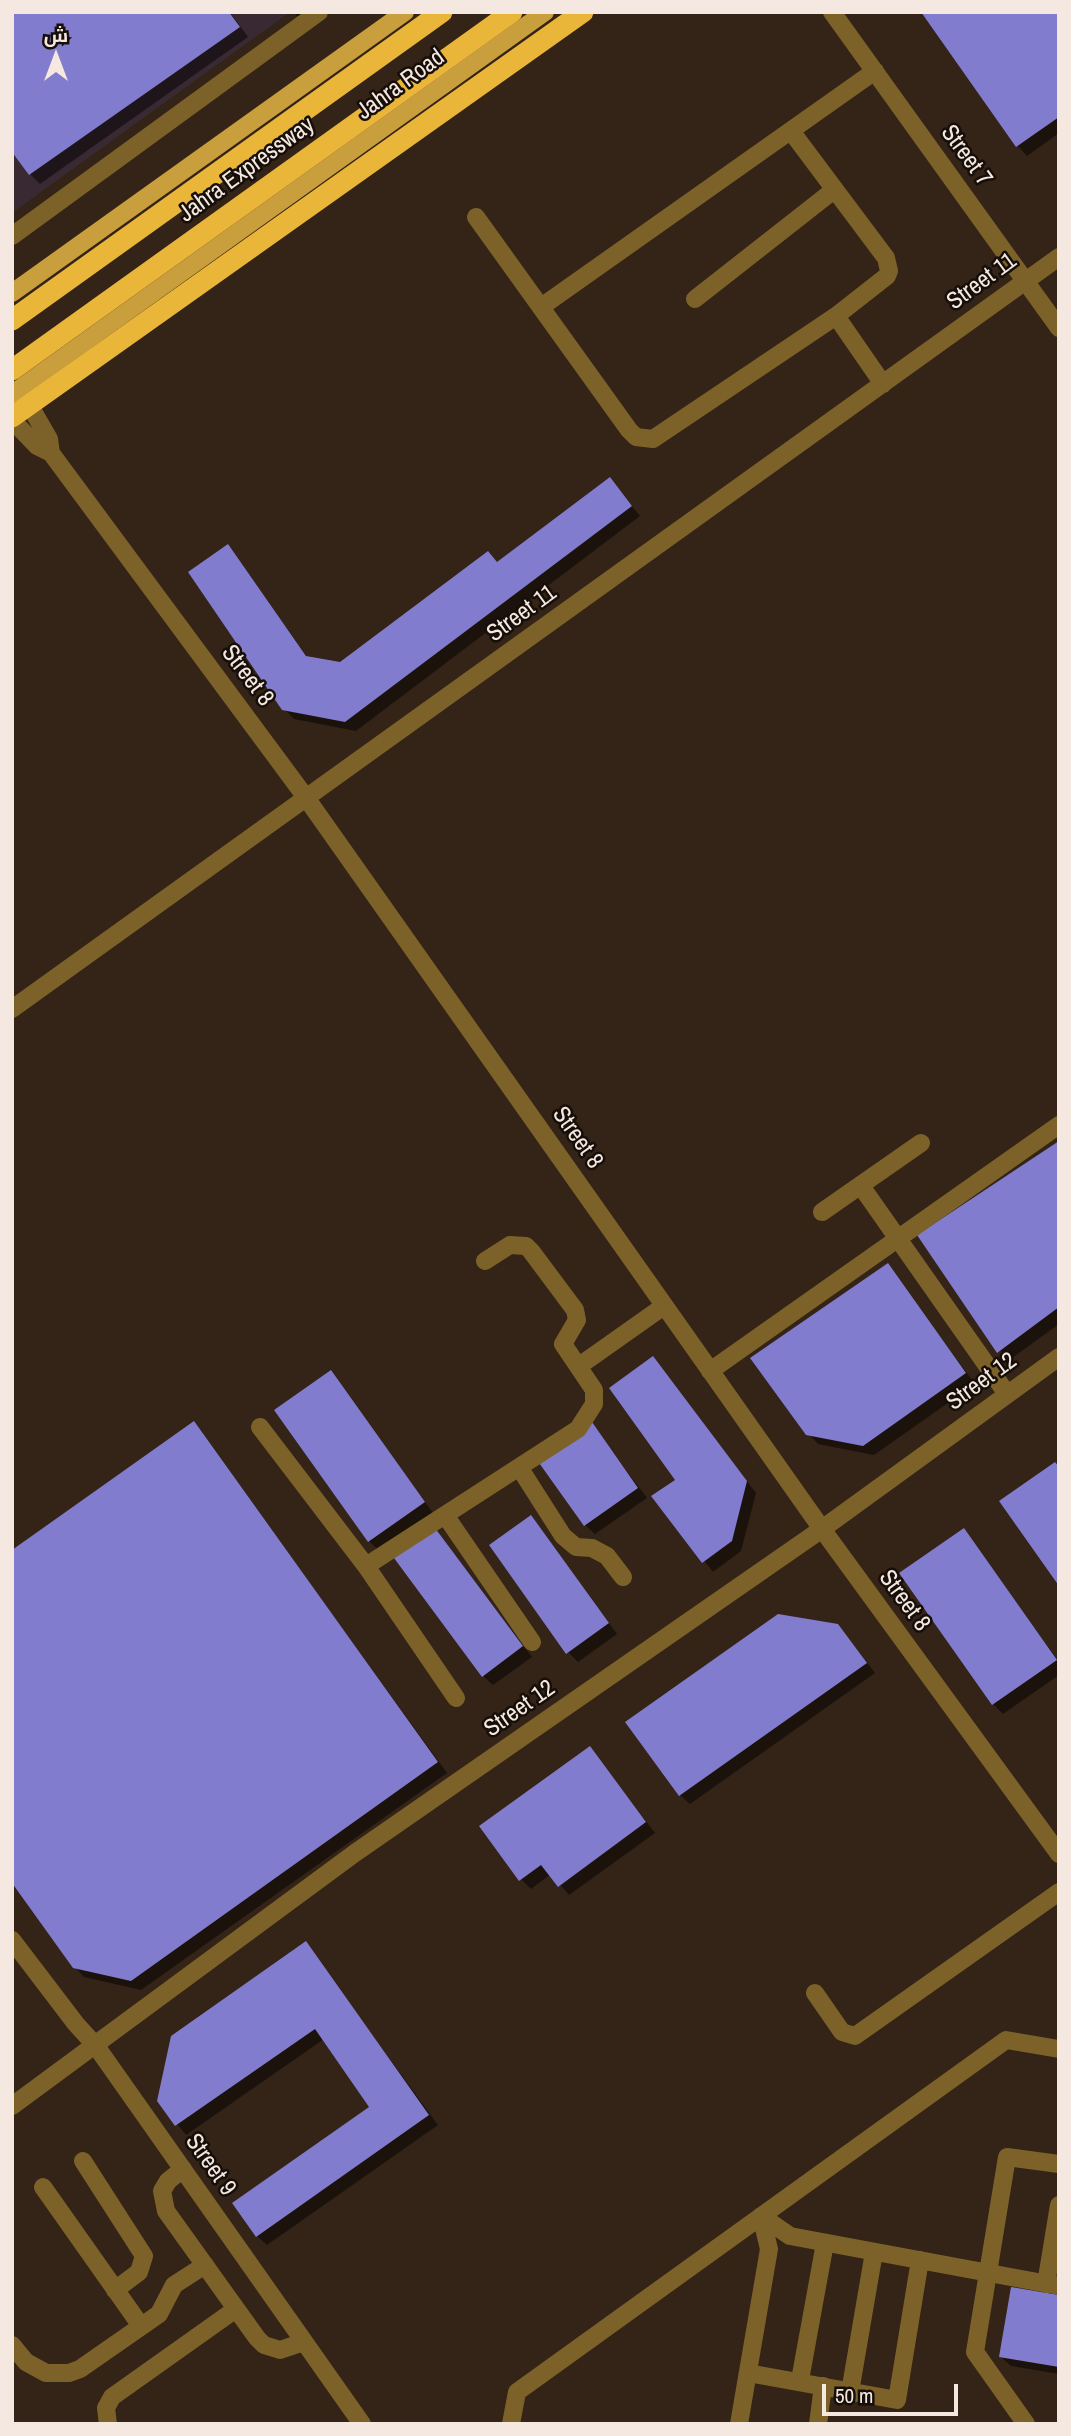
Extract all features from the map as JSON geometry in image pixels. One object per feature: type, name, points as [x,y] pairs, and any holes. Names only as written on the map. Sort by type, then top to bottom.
[{"type":"highway","name":"Jahra Expressway","points":[[12,320],[442,12]]},
{"type":"highway","name":"Jahra Expressway","points":[[15,384],[512,12]]},
{"type":"highway","points":[[12,419],[576,17]]},
{"type":"main road","points":[[12,293],[405,12]]},
{"type":"main road","name":"Jahra Road","points":[[15,384],[545,12]]},
{"type":"street","points":[[12,236],[319,12]]},
{"type":"street","name":"Street 7","points":[[832,12],[1059,328]]},
{"type":"street","points":[[541,307],[875,71]]},
{"type":"street","points":[[476,217],[629,430],[644,440],[661,434],[836,316],[882,281],[889,271],[886,258],[791,131]]},
{"type":"street","points":[[695,299],[834,190]]},
{"type":"street","name":"Street 11","points":[[12,1009],[1059,257]]},
{"type":"street","points":[[836,316],[883,384]]},
{"type":"street","name":"Street 8","points":[[15,384],[49,439],[51,453]]},
{"type":"street","name":"Street 8","points":[[12,419],[37,446],[51,453],[307,799],[821,1528],[1059,1854]]},
{"type":"street","points":[[710,1371],[1059,1125]]},
{"type":"street","points":[[822,1212],[921,1143]]},
{"type":"street","points":[[861,1186],[1007,1394]]},
{"type":"street","points":[[366,1566],[578,1429],[589,1416],[594,1404],[594,1390],[563,1344],[577,1320],[575,1310],[531,1251],[526,1246],[510,1245],[485,1261]]},
{"type":"street","points":[[579,1366],[664,1306]]},
{"type":"street","name":"Street 12","points":[[12,2106],[355,1853],[821,1528],[1059,1357]]},
{"type":"street","points":[[260,1427],[366,1566],[456,1698]]},
{"type":"street","points":[[519,1467],[563,1536],[576,1547],[592,1548],[607,1556],[624,1577]]},
{"type":"street","points":[[445,1515],[532,1642]]},
{"type":"street","points":[[815,1993],[842,2032],[855,2036],[1059,1892]]},
{"type":"street","name":"Street 9","points":[[12,1940],[96,2046],[362,2424]]},
{"type":"street","points":[[511,2424],[517,2392],[1006,2040],[1059,2049]]},
{"type":"street","points":[[1026,2424],[975,2352],[1007,2157],[1059,2164]]},
{"type":"street","points":[[83,2161],[144,2256],[139,2272],[115,2290]]},
{"type":"street","points":[[183,2169],[164,2186],[162,2204],[257,2338],[272,2348],[289,2349],[304,2342]]},
{"type":"street","points":[[43,2187],[141,2326]]},
{"type":"street","points":[[761,2217],[790,2236],[1053,2285],[1059,2205]]},
{"type":"street","points":[[739,2424],[769,2249],[761,2217]]},
{"type":"street","points":[[800,2380],[825,2243]]},
{"type":"street","points":[[850,2392],[874,2252]]},
{"type":"street","points":[[748,2373],[800,2380],[897,2400],[920,2260]]},
{"type":"street","points":[[12,2346],[36,2369],[57,2374],[69,2373],[89,2364],[163,2309],[174,2285],[205,2265]]},
{"type":"street","points":[[108,2424],[106,2408],[112,2397],[236,2309]]},
{"type":"street","points":[[818,2424],[823,2386]]},
{"type":"shaded area","points":[[12,12],[290,12],[12,213]]},
{"type":"building","points":[[12,12],[229,12],[240,27],[29,175],[12,152]]},
{"type":"building","points":[[921,12],[1059,12],[1059,117],[1016,147]]},
{"type":"building","points":[[610,477],[632,506],[345,722],[282,710],[188,572],[228,544],[306,656],[340,662],[488,551],[497,562]]},
{"type":"building","points":[[1059,1141],[1059,1307],[997,1353],[917,1235]]},
{"type":"building","points":[[888,1263],[966,1373],[863,1446],[806,1435],[750,1358]]},
{"type":"building","points":[[653,1356],[747,1481],[732,1541],[702,1563],[651,1496],[675,1480],[609,1388]]},
{"type":"building","points":[[331,1370],[425,1502],[368,1542],[274,1410]]},
{"type":"building","points":[[194,1421],[438,1762],[131,1981],[73,1968],[12,1883],[12,1550]]},
{"type":"building","points":[[592,1422],[638,1488],[584,1526],[537,1460]]},
{"type":"building","points":[[1055,1462],[1059,1467],[1059,1586],[999,1501]]},
{"type":"building","points":[[531,1515],[609,1623],[566,1654],[489,1545]]},
{"type":"building","points":[[432,1524],[523,1646],[482,1677],[391,1554]]},
{"type":"building","points":[[964,1528],[1057,1660],[992,1705],[899,1573]]},
{"type":"building","points":[[778,1614],[838,1624],[867,1663],[679,1796],[625,1722]]},
{"type":"building","points":[[590,1746],[646,1822],[558,1887],[541,1865],[519,1881],[479,1826]]},
{"type":"building","points":[[306,1941],[429,2115],[256,2237],[232,2203],[369,2107],[315,2029],[175,2126],[157,2101],[171,2036]]},
{"type":"building","points":[[1011,2287],[1059,2295],[1059,2367],[999,2357]]}]
